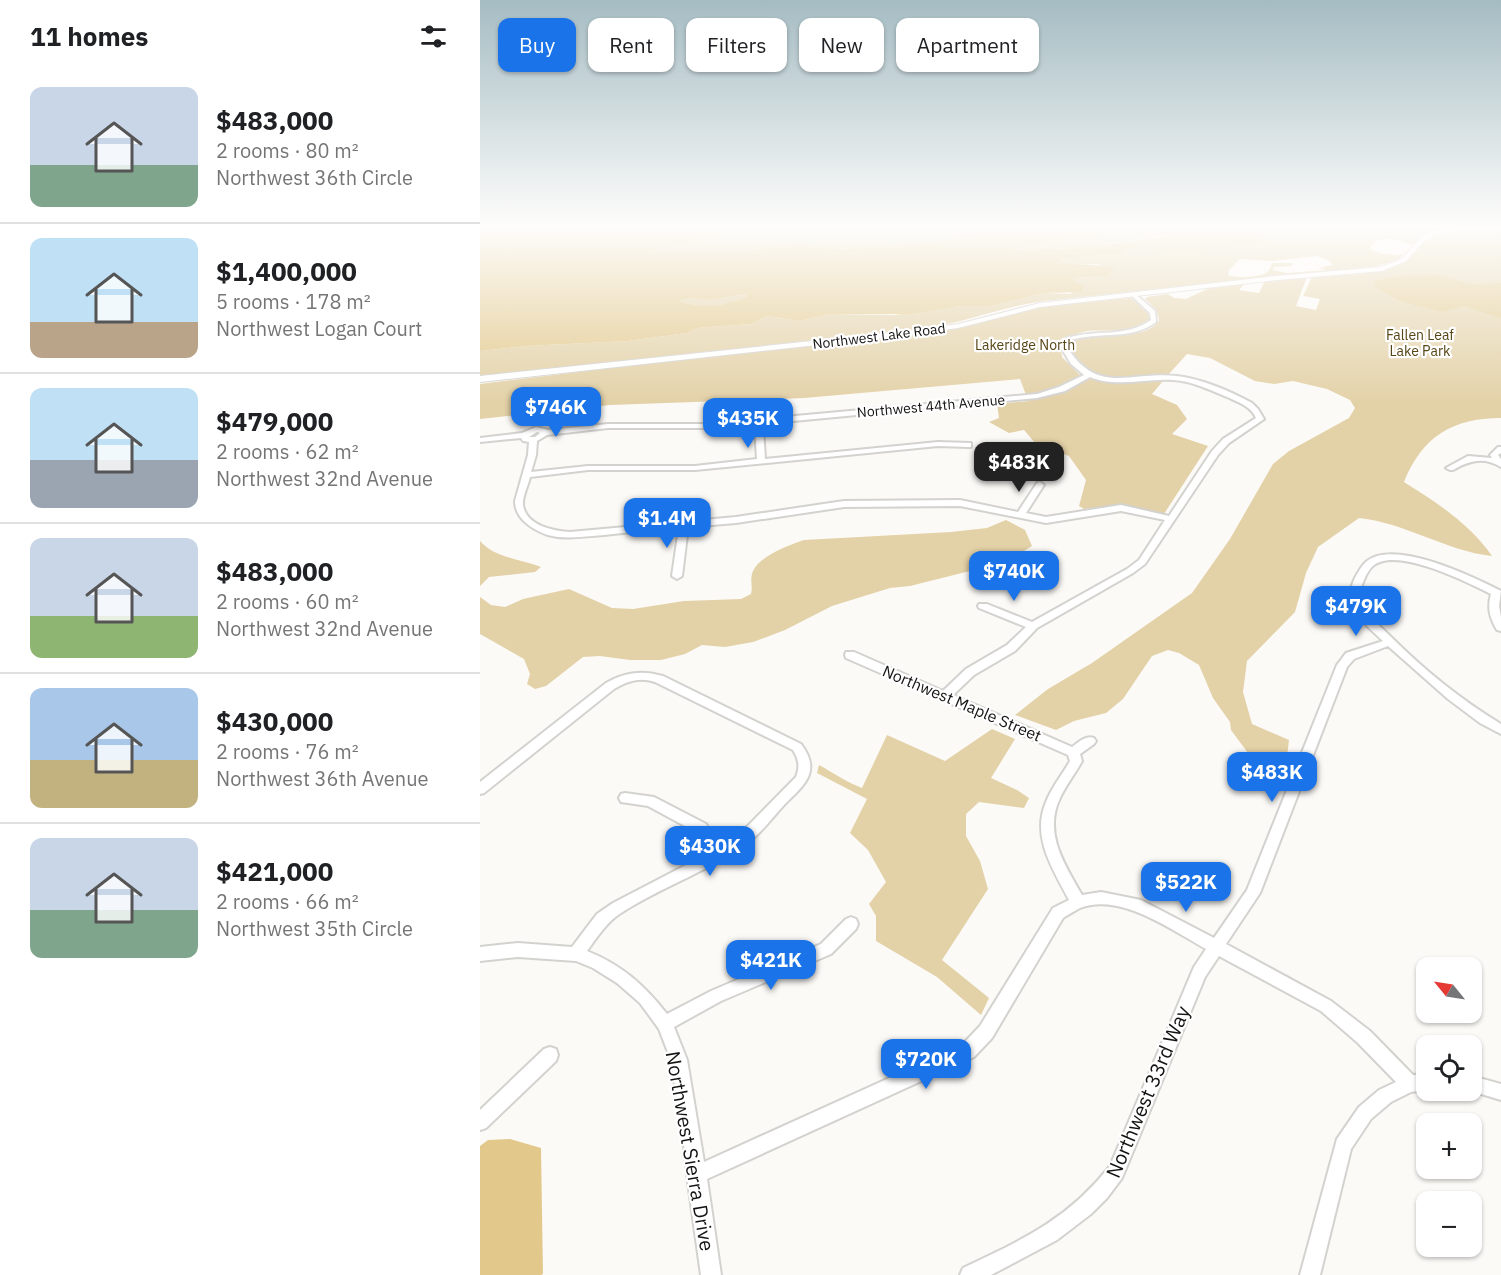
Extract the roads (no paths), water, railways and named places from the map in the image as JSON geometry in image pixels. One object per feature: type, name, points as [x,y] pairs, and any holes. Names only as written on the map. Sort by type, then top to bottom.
[{"type":"main road","name":"Northwest Lake Road","points":[[480,380],[908,333],[958,326],[1027,307],[1218,286]]},
{"type":"street","points":[[946,695],[970,672],[1011,648],[1033,626],[1130,571],[1148,556],[1215,453],[1226,441],[1260,419],[1258,413],[1247,404],[1186,380],[1162,378],[1109,380],[1087,376],[1074,365],[1065,350],[1065,343],[1081,334],[1129,332],[1151,324],[1155,318],[1153,312],[1134,295]]},
{"type":"street","name":"Northwest 44th Avenue","points":[[749,422],[751,425],[759,426],[770,421],[1037,396],[1062,389],[1087,376]]},
{"type":"street","name":"Northwest 44th Avenue","points":[[533,439],[545,433],[624,425],[691,426],[749,422],[759,416],[766,417],[770,421]]},
{"type":"street","points":[[759,426],[761,461]]},
{"type":"street","name":"Northwest 44th Avenue","points":[[480,440],[524,435],[536,429],[543,430],[545,433]]},
{"type":"street","points":[[524,435],[525,438],[533,439],[519,508],[533,525],[551,533],[591,535],[684,526],[844,504],[960,503],[980,505],[1020,516],[1052,519],[1121,507],[1172,519]]},
{"type":"street","points":[[527,476],[588,468],[676,468],[938,444],[968,445]]},
{"type":"street","points":[[1499,464],[1494,453],[1501,449]]},
{"type":"street","points":[[1450,468],[1468,458],[1499,464]]},
{"type":"street","points":[[1020,516],[1040,485]]},
{"type":"street","points":[[676,576],[684,526]]},
{"type":"street","points":[[1501,628],[1494,615],[1493,602],[1499,593],[1454,572],[1407,559],[1379,559],[1363,569],[1355,590],[1354,600],[1367,618],[1390,642],[1446,694],[1501,730]]},
{"type":"street","points":[[983,606],[1033,626]]},
{"type":"street","name":"Northwest 33rd Way","points":[[970,1275],[1071,1222],[1099,1196],[1116,1172],[1199,972],[1253,893],[1342,665],[1350,656],[1390,642]]},
{"type":"street","name":"Northwest Maple Street","points":[[850,655],[1073,752]]},
{"type":"street","points":[[480,789],[610,686],[631,676],[650,675],[659,679],[797,747],[806,759],[806,769],[801,780],[746,837],[717,855],[618,907],[602,920],[576,954]]},
{"type":"street","points":[[1078,902],[1049,847],[1046,836],[1049,808],[1076,761],[1073,752],[1090,741]]},
{"type":"street","points":[[625,798],[650,801],[701,828],[717,855]]},
{"type":"street","points":[[696,1175],[968,1051],[997,1016],[1058,914],[1078,902],[1101,898],[1141,906],[1326,1006],[1416,1081]]},
{"type":"street","points":[[665,1024],[716,996],[826,949],[851,924]]},
{"type":"street","name":"Northwest Sierra Drive","points":[[480,954],[518,950],[576,954],[598,963],[622,978],[645,999],[665,1024],[679,1060],[711,1275]]},
{"type":"street","points":[[480,1122],[550,1055]]},
{"type":"street","points":[[1310,1275],[1343,1145],[1365,1113],[1385,1096],[1416,1084]]},
{"type":"street","points":[[1482,1087],[1501,1092]]},
{"type":"park label","name":"Fallen Leaf Lake Park","points":[[1420,344]]},
{"type":"park label","name":"Lakeridge North","points":[[1025,345]]}]
